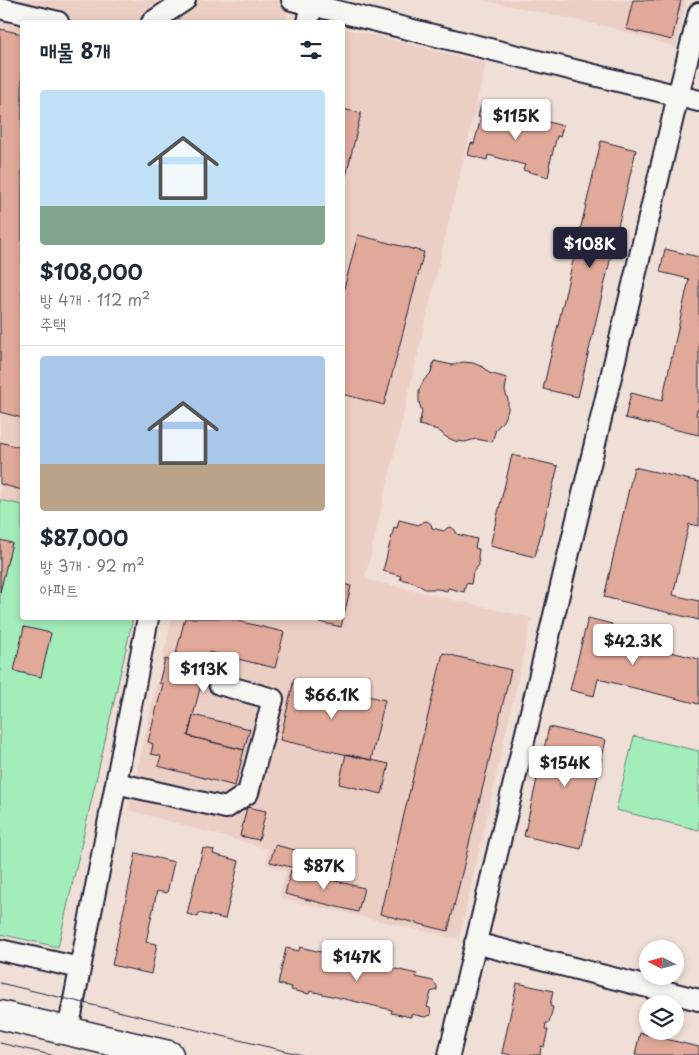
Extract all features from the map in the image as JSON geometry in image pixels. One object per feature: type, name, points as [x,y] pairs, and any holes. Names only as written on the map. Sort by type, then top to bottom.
[{"type":"highway","points":[[0,1016],[169,1055]]},
{"type":"street","points":[[155,20],[185,0]]},
{"type":"street","points":[[292,0],[310,14],[337,20]]},
{"type":"street","points":[[0,8],[50,20]]},
{"type":"street","points":[[449,1055],[699,14]]},
{"type":"street","points":[[345,22],[699,101]]},
{"type":"street","points":[[68,1031],[148,620]]},
{"type":"street","points":[[116,783],[226,808],[248,793],[273,699],[219,684]]},
{"type":"street","points":[[475,943],[699,1000]]},
{"type":"street","points":[[0,950],[80,968]]},
{"type":"shaded area","points":[[0,0],[290,0],[285,20],[20,20],[20,513],[0,508]]},
{"type":"shaded area","points":[[483,0],[686,0],[676,47],[612,28]]},
{"type":"shaded area","points":[[345,28],[486,63],[365,579],[532,618],[459,939],[279,898],[286,872],[266,864],[268,849],[128,810],[172,620],[345,620]]},
{"type":"green space","points":[[0,500],[20,505],[20,620],[133,620],[58,947],[0,934]]},
{"type":"green space","points":[[634,736],[699,751],[699,830],[616,810]]},
{"type":"building","points":[[633,0],[681,0],[672,40],[626,29]]},
{"type":"building","points":[[0,29],[20,34],[20,417],[0,412]]},
{"type":"building","points":[[481,106],[500,111],[499,114],[535,124],[537,119],[563,126],[560,137],[557,136],[548,177],[523,170],[525,165],[488,155],[487,160],[468,155],[471,143],[474,144],[481,118],[478,117]]},
{"type":"building","points":[[345,110],[361,113],[345,180]]},
{"type":"building","points":[[601,141],[636,150],[578,397],[543,389]]},
{"type":"building","points":[[358,235],[424,252],[384,405],[345,395],[345,285]]},
{"type":"building","points":[[665,249],[699,257],[699,410],[697,410],[696,415],[699,416],[699,435],[625,418],[631,393],[662,401],[689,279],[660,272]]},
{"type":"building","points":[[434,361],[452,365],[463,362],[473,363],[483,367],[489,373],[507,378],[505,391],[508,400],[508,410],[503,421],[496,429],[492,442],[476,439],[465,442],[455,441],[446,437],[438,430],[419,425],[422,412],[419,402],[419,390],[424,380],[431,373]]},
{"type":"building","points":[[0,442],[20,447],[20,489],[0,484]]},
{"type":"building","points":[[512,455],[558,466],[535,557],[490,546]]},
{"type":"building","points":[[634,467],[699,482],[699,526],[689,524],[673,595],[699,601],[699,620],[604,597]]},
{"type":"building","points":[[399,520],[419,525],[427,521],[431,524],[432,528],[444,531],[451,527],[457,534],[477,539],[475,548],[479,549],[479,565],[473,572],[471,584],[466,583],[464,592],[448,588],[447,591],[425,589],[413,582],[400,579],[401,576],[383,571],[394,527],[397,528]]},
{"type":"building","points":[[0,540],[12,543],[0,592]]},
{"type":"building","points":[[345,585],[351,586],[345,611]]},
{"type":"building","points":[[588,618],[612,624],[609,637],[699,659],[699,704],[598,679],[594,696],[570,690]]},
{"type":"building","points":[[184,620],[233,620],[284,632],[275,668],[209,652],[188,736],[244,750],[235,786],[158,766],[161,756],[151,754],[153,744],[148,742],[163,684],[159,683],[165,659],[174,662]]},
{"type":"building","points":[[311,620],[343,620],[341,627]]},
{"type":"building","points":[[24,627],[51,633],[41,677],[14,671]]},
{"type":"building","points":[[443,653],[511,670],[448,931],[380,914]]},
{"type":"building","points":[[294,679],[385,700],[371,760],[280,740]]},
{"type":"building","points":[[193,715],[250,729],[244,750],[188,736]]},
{"type":"building","points":[[549,727],[606,740],[581,849],[524,836]]},
{"type":"building","points":[[346,754],[389,764],[382,794],[339,784]]},
{"type":"building","points":[[247,807],[266,811],[259,840],[240,836]]},
{"type":"building","points":[[275,845],[299,851],[295,868],[270,862]]},
{"type":"building","points":[[203,848],[214,850],[213,854],[239,861],[225,919],[199,913],[198,917],[187,914]]},
{"type":"building","points":[[136,853],[174,862],[167,893],[157,891],[146,942],[157,944],[151,974],[112,965]]},
{"type":"building","points":[[291,870],[364,888],[358,912],[285,894]]},
{"type":"building","points":[[300,947],[329,954],[328,958],[342,961],[343,957],[378,965],[377,969],[387,971],[387,967],[417,974],[416,977],[433,981],[437,986],[437,990],[431,992],[427,1007],[430,1008],[431,1015],[425,1017],[411,1014],[411,1017],[391,1013],[392,1010],[310,991],[309,994],[291,990],[292,987],[278,984],[286,948],[299,951]]},
{"type":"building","points":[[517,983],[553,991],[550,1006],[553,1007],[549,1023],[546,1023],[545,1030],[548,1030],[544,1047],[541,1046],[540,1055],[511,1055],[502,1053]]},
{"type":"building","points":[[639,1037],[639,1040],[670,1040],[699,1047],[699,1055],[635,1055]]},
{"type":"tram line","points":[[0,983],[302,1055]]},
{"type":"tram line","points":[[0,1043],[51,1055]]}]
